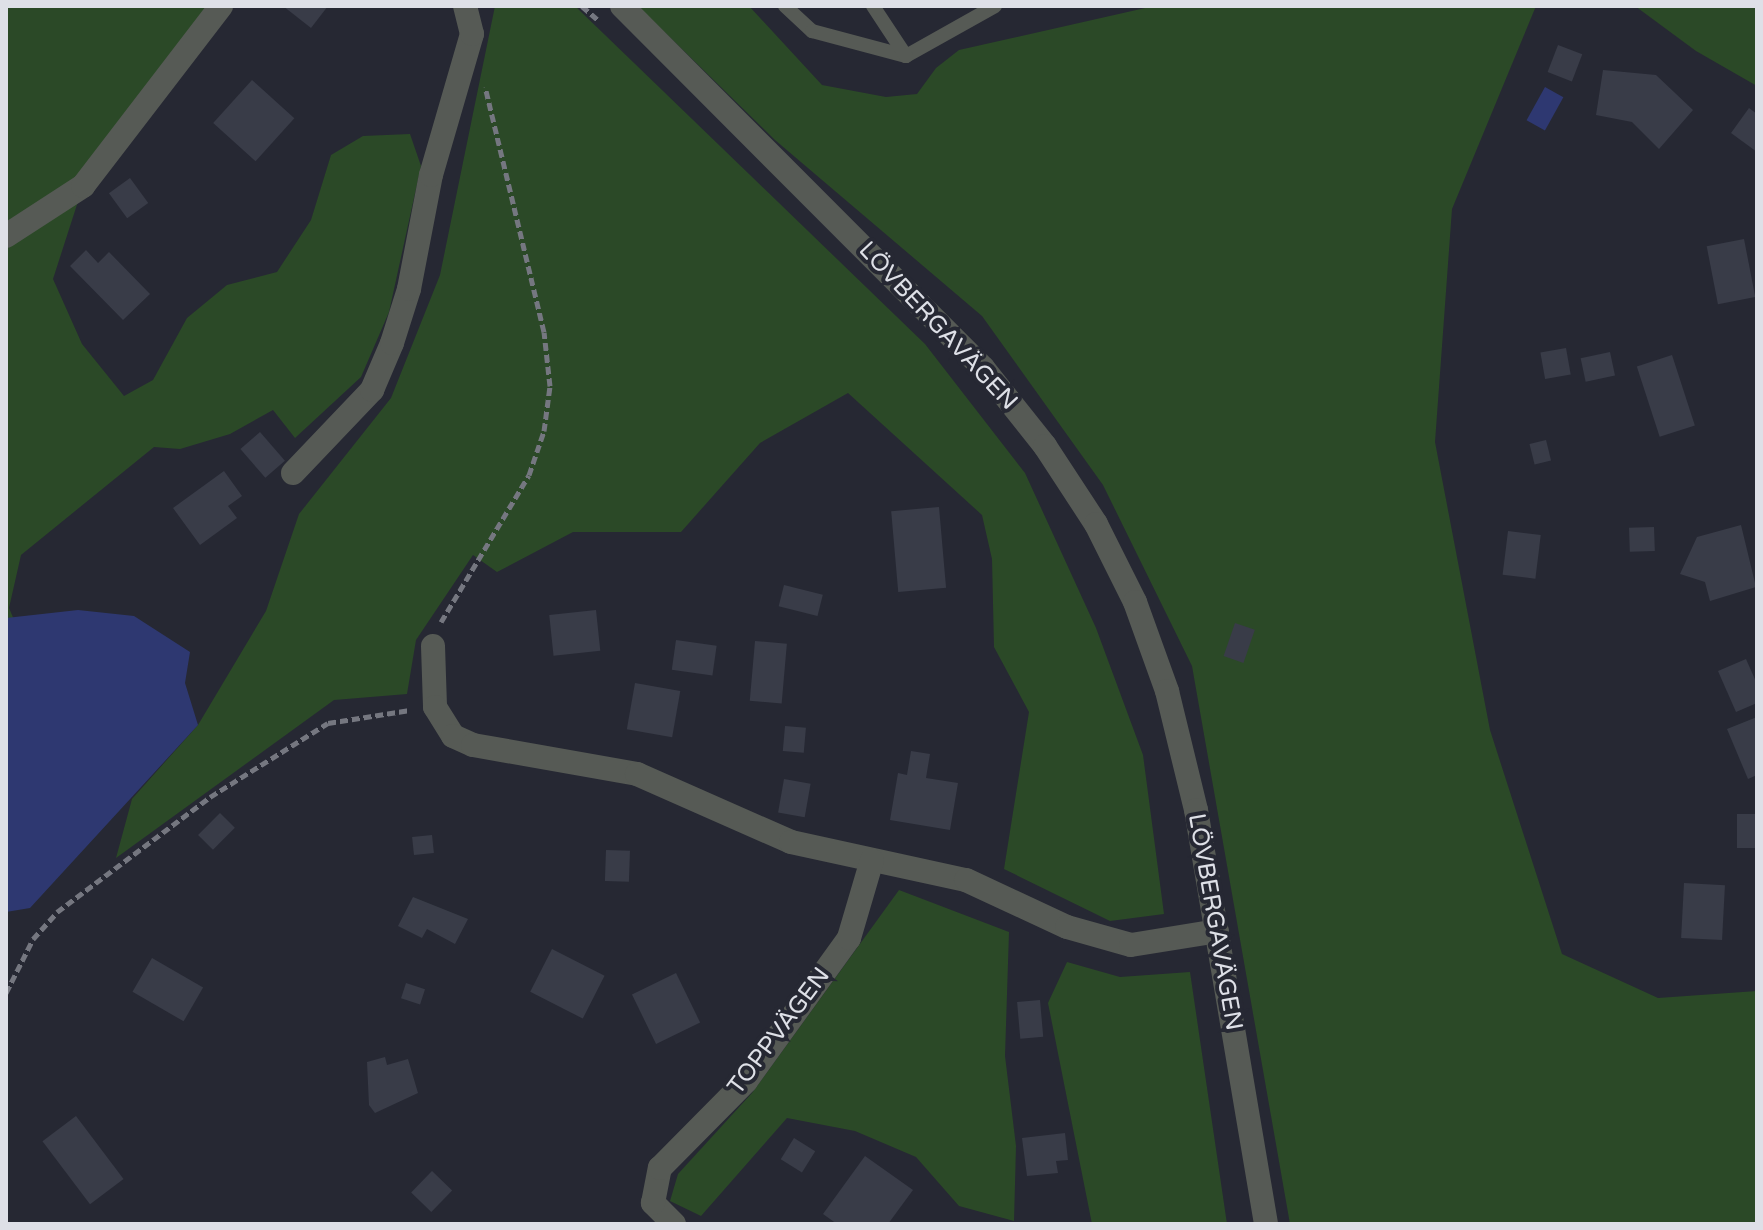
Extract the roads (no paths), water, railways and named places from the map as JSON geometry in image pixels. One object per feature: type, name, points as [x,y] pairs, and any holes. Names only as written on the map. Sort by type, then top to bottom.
[{"type":"street","points":[[6,236],[83,186],[221,6]]},
{"type":"street","points":[[293,473],[372,390],[392,343],[409,289],[431,175],[472,34],[465,6]]},
{"type":"street","name":"LÖVBERGAVÄGEN","points":[[622,6],[983,368],[1045,446],[1096,524],[1135,602],[1167,691],[1196,810],[1266,1224]]},
{"type":"street","points":[[433,646],[435,707],[453,736],[473,745],[637,774],[791,842],[966,880],[1067,927],[1131,945],[1217,931]]},
{"type":"street","name":"TOPPVÄGEN","points":[[674,1224],[653,1203],[660,1168],[746,1081],[849,938],[872,860]]},
{"type":"lane","points":[[785,6],[812,31],[906,56],[995,6]]},
{"type":"lane","points":[[873,6],[906,56]]},
{"type":"water","points":[[1545,87],[1563,97],[1545,130],[1527,120]]},
{"type":"water","points":[[78,610],[134,616],[190,652],[185,683],[198,725],[30,908],[6,912],[6,618]]}]
